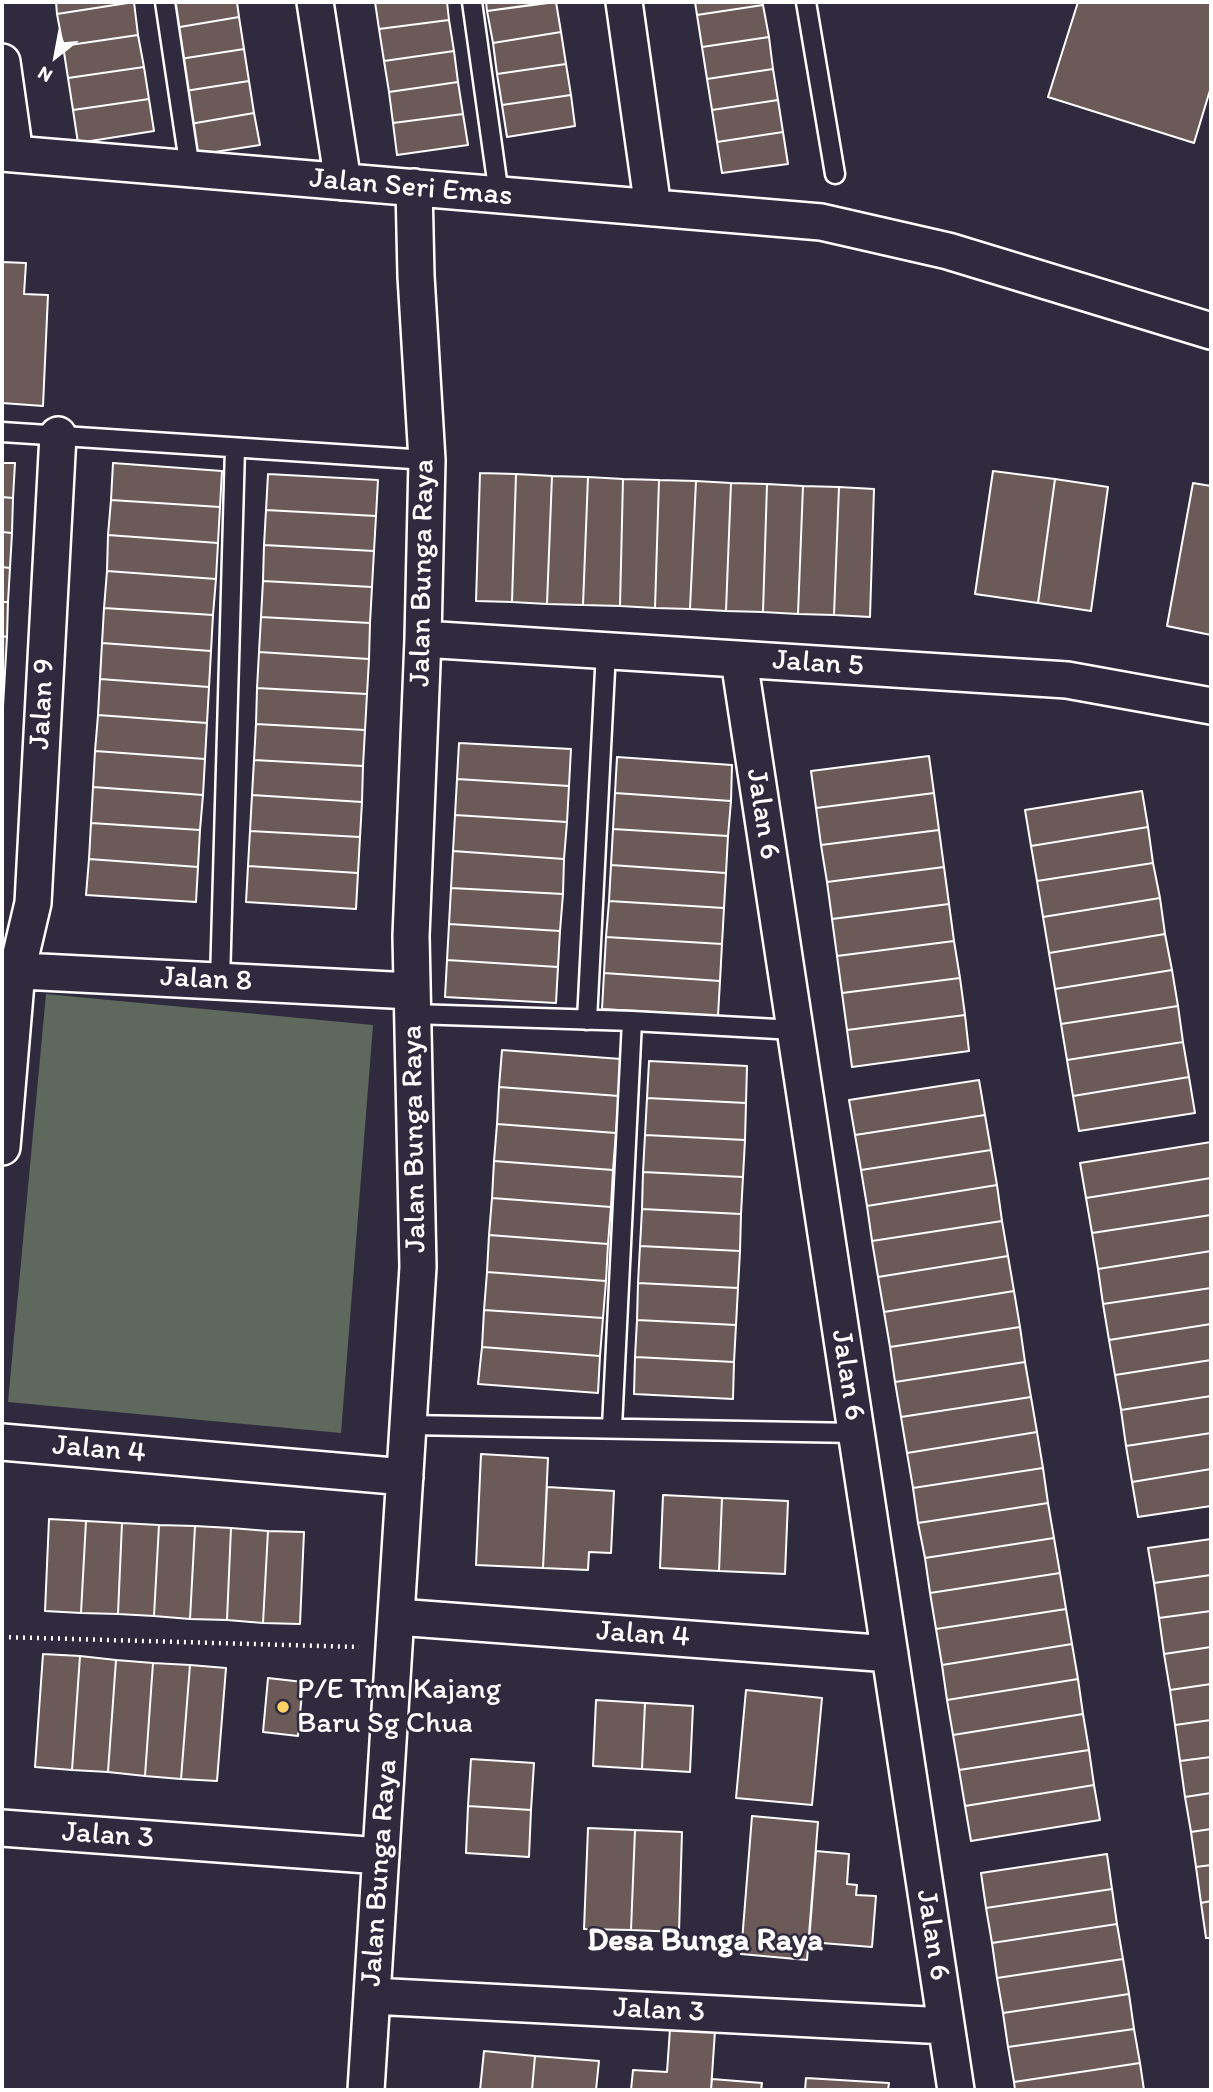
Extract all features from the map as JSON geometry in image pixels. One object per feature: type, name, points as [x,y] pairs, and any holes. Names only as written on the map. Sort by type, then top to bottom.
[{"type":"street","points":[[315,2],[343,182]]},
{"type":"street","points":[[624,2],[653,208]]},
{"type":"street","points":[[2,62],[8,153]]},
{"type":"street","name":"Jalan Seri Emas","points":[[8,153],[821,222],[948,251],[1211,331]]},
{"type":"street","name":"Jalan Bunga Raya","points":[[366,2090],[418,1267],[411,936],[427,460],[414,187]]},
{"type":"street","name":"Jalan 9","points":[[9,970],[33,903],[58,435]]},
{"type":"street","name":"Jalan 5","points":[[423,639],[1067,680],[1211,706]]},
{"type":"street","name":"Jalan 6","points":[[739,660],[956,2090]]},
{"type":"street","points":[[2,1147],[9,970]]},
{"type":"street","name":"Jalan 8","points":[[9,970],[220,981],[412,1002]]},
{"type":"street","name":"Jalan 4","points":[[2,1442],[405,1476]]},
{"type":"street","name":"Jalan 4","points":[[396,1632],[890,1654]]},
{"type":"street","name":"Jalan 3","points":[[2,1828],[381,1856]]},
{"type":"street","name":"Jalan 3","points":[[372,1996],[946,2026]]},
{"type":"lane","points":[[165,2],[190,169]]},
{"type":"lane","points":[[472,2],[499,195]]},
{"type":"lane","points":[[806,2],[835,174]]},
{"type":"lane","points":[[2,432],[427,460]]},
{"type":"lane","points":[[220,981],[235,448]]},
{"type":"lane","points":[[587,1020],[606,651]]},
{"type":"lane","points":[[412,1002],[587,1020],[795,1030]]},
{"type":"lane","points":[[612,1427],[632,1021]]},
{"type":"lane","points":[[408,1425],[856,1433]]},
{"type":"path","points":[[2,1637],[396,1632]]},
{"type":"green space","points":[[46,994],[373,1025],[341,1433],[8,1402]]},
{"type":"building","points":[[56,2],[134,2],[57,14]]},
{"type":"building","points":[[134,2],[138,35],[63,46],[57,14]]},
{"type":"building","points":[[171,2],[237,2],[239,17],[174,28]]},
{"type":"building","points":[[375,2],[447,2],[449,20],[379,29]]},
{"type":"building","points":[[486,2],[552,2],[487,11]]},
{"type":"building","points":[[556,2],[561,32],[493,43],[487,11]]},
{"type":"building","points":[[695,2],[763,2],[763,5],[697,15]]},
{"type":"building","points":[[1078,2],[1211,2],[1211,87],[1194,143],[1048,97]]},
{"type":"building","points":[[763,5],[769,37],[702,47],[697,15]]},
{"type":"building","points":[[239,17],[244,49],[180,59],[174,28]]},
{"type":"building","points":[[449,20],[454,51],[384,61],[379,29]]},
{"type":"building","points":[[561,32],[566,64],[497,74],[493,43]]},
{"type":"building","points":[[138,35],[144,67],[68,78],[63,46]]},
{"type":"building","points":[[769,37],[773,69],[707,79],[702,47]]},
{"type":"building","points":[[244,49],[249,81],[185,91],[180,59]]},
{"type":"building","points":[[454,51],[458,82],[389,92],[384,61]]},
{"type":"building","points":[[566,64],[571,95],[502,105],[497,74]]},
{"type":"building","points":[[144,67],[149,99],[73,110],[68,78]]},
{"type":"building","points":[[773,69],[778,100],[712,110],[707,79]]},
{"type":"building","points":[[249,81],[254,113],[190,124],[185,91]]},
{"type":"building","points":[[458,82],[463,114],[393,123],[389,92]]},
{"type":"building","points":[[571,95],[575,126],[507,137],[502,105]]},
{"type":"building","points":[[149,99],[154,131],[78,143],[73,110]]},
{"type":"building","points":[[778,100],[783,132],[717,142],[712,110]]},
{"type":"building","points":[[254,113],[260,145],[195,155],[190,124]]},
{"type":"building","points":[[463,114],[468,145],[397,155],[393,123]]},
{"type":"building","points":[[783,132],[788,164],[722,173],[717,142]]},
{"type":"building","points":[[2,262],[26,263],[24,294],[48,295],[43,406],[2,403]]},
{"type":"building","points":[[2,463],[15,463],[13,498],[2,497]]},
{"type":"building","points":[[113,463],[222,471],[220,507],[111,500]]},
{"type":"building","points":[[993,471],[1055,479],[1038,603],[975,594]]},
{"type":"building","points":[[480,473],[516,474],[512,602],[476,601]]},
{"type":"building","points":[[268,474],[378,480],[376,516],[266,510]]},
{"type":"building","points":[[516,474],[552,476],[547,604],[512,602]]},
{"type":"building","points":[[552,476],[588,477],[583,605],[547,604]]},
{"type":"building","points":[[588,477],[623,479],[620,606],[583,605]]},
{"type":"building","points":[[623,479],[659,480],[655,608],[620,606]]},
{"type":"building","points":[[1055,479],[1108,487],[1091,611],[1038,603]]},
{"type":"building","points":[[659,480],[696,481],[690,609],[655,608]]},
{"type":"building","points":[[696,481],[731,483],[726,611],[690,609]]},
{"type":"building","points":[[731,483],[767,484],[763,612],[726,611]]},
{"type":"building","points":[[1193,483],[1211,486],[1211,635],[1167,626]]},
{"type":"building","points":[[767,484],[803,486],[798,614],[763,612]]},
{"type":"building","points":[[803,486],[839,487],[834,615],[798,614]]},
{"type":"building","points":[[839,487],[874,489],[870,617],[834,615]]},
{"type":"building","points":[[2,497],[13,498],[12,533],[2,532]]},
{"type":"building","points":[[111,500],[220,507],[218,543],[108,535]]},
{"type":"building","points":[[266,510],[376,516],[374,551],[264,545]]},
{"type":"building","points":[[2,532],[12,533],[10,568],[2,567]]},
{"type":"building","points":[[108,535],[218,543],[216,579],[107,571]]},
{"type":"building","points":[[264,545],[374,551],[372,587],[263,581]]},
{"type":"building","points":[[2,567],[10,568],[8,602],[2,602]]},
{"type":"building","points":[[107,571],[216,579],[213,615],[104,608]]},
{"type":"building","points":[[263,581],[372,587],[370,623],[261,617]]},
{"type":"building","points":[[2,602],[8,602],[7,637],[2,636]]},
{"type":"building","points":[[104,608],[213,615],[211,651],[102,643]]},
{"type":"building","points":[[261,617],[370,623],[369,659],[259,652]]},
{"type":"building","points":[[2,636],[7,637],[5,672],[2,672]]},
{"type":"building","points":[[102,643],[211,651],[209,687],[100,679]]},
{"type":"building","points":[[259,652],[369,659],[367,694],[257,688]]},
{"type":"building","points":[[2,672],[5,672],[3,707],[2,706]]},
{"type":"building","points":[[100,679],[209,687],[207,723],[98,715]]},
{"type":"building","points":[[257,688],[367,694],[365,730],[256,724]]},
{"type":"building","points":[[98,715],[207,723],[205,759],[95,751]]},
{"type":"building","points":[[256,724],[365,730],[363,766],[254,760]]},
{"type":"building","points":[[459,743],[571,749],[569,786],[457,779]]},
{"type":"building","points":[[95,751],[205,759],[203,795],[93,787]]},
{"type":"building","points":[[929,756],[934,793],[816,808],[811,771]]},
{"type":"building","points":[[617,757],[732,765],[731,801],[615,793]]},
{"type":"building","points":[[254,760],[363,766],[362,802],[252,795]]},
{"type":"building","points":[[457,779],[569,786],[567,822],[455,815]]},
{"type":"building","points":[[93,787],[203,795],[200,830],[91,823]]},
{"type":"building","points":[[1142,791],[1148,827],[1031,846],[1025,810]]},
{"type":"building","points":[[615,793],[731,801],[728,836],[613,829]]},
{"type":"building","points":[[934,793],[939,830],[821,845],[816,808]]},
{"type":"building","points":[[252,795],[362,802],[360,837],[250,831]]},
{"type":"building","points":[[455,815],[567,822],[564,859],[453,851]]},
{"type":"building","points":[[91,823],[200,830],[198,867],[89,859]]},
{"type":"building","points":[[1148,827],[1153,863],[1037,881],[1031,846]]},
{"type":"building","points":[[613,829],[728,836],[726,873],[611,865]]},
{"type":"building","points":[[939,830],[944,867],[827,882],[821,845]]},
{"type":"building","points":[[250,831],[360,837],[358,873],[248,866]]},
{"type":"building","points":[[453,851],[564,859],[563,894],[451,888]]},
{"type":"building","points":[[89,859],[198,867],[196,902],[86,895]]},
{"type":"building","points":[[1153,863],[1160,898],[1043,917],[1037,881]]},
{"type":"building","points":[[611,865],[726,873],[724,908],[609,901]]},
{"type":"building","points":[[248,866],[358,873],[356,909],[246,902]]},
{"type":"building","points":[[944,867],[949,904],[832,919],[827,882]]},
{"type":"building","points":[[451,888],[563,894],[560,931],[449,924]]},
{"type":"building","points":[[1160,898],[1165,934],[1049,953],[1043,917]]},
{"type":"building","points":[[609,901],[724,908],[722,944],[606,937]]},
{"type":"building","points":[[949,904],[954,941],[837,956],[832,919]]},
{"type":"building","points":[[449,924],[560,931],[558,967],[447,960]]},
{"type":"building","points":[[1165,934],[1172,970],[1055,989],[1049,953]]},
{"type":"building","points":[[606,937],[722,944],[720,981],[604,973]]},
{"type":"building","points":[[954,941],[960,978],[842,993],[837,956]]},
{"type":"building","points":[[447,960],[558,967],[556,1003],[445,997]]},
{"type":"building","points":[[1172,970],[1178,1006],[1061,1024],[1055,989]]},
{"type":"building","points":[[604,973],[720,981],[718,1016],[602,1009]]},
{"type":"building","points":[[960,978],[965,1015],[847,1030],[842,993]]},
{"type":"building","points":[[1178,1006],[1183,1042],[1067,1060],[1061,1024]]},
{"type":"building","points":[[965,1015],[969,1051],[852,1067],[847,1030]]},
{"type":"building","points":[[1183,1042],[1189,1077],[1073,1096],[1067,1060]]},
{"type":"building","points":[[502,1050],[621,1059],[619,1096],[499,1087]]},
{"type":"building","points":[[649,1061],[747,1066],[746,1103],[647,1098]]},
{"type":"building","points":[[1189,1077],[1195,1113],[1079,1131],[1073,1096]]},
{"type":"building","points":[[979,1080],[985,1115],[855,1135],[849,1100]]},
{"type":"building","points":[[499,1087],[619,1096],[616,1133],[497,1124]]},
{"type":"building","points":[[647,1098],[746,1103],[745,1140],[645,1135]]},
{"type":"building","points":[[985,1115],[991,1150],[861,1170],[855,1135]]},
{"type":"building","points":[[497,1124],[616,1133],[613,1170],[494,1161]]},
{"type":"building","points":[[645,1135],[745,1140],[743,1177],[643,1172]]},
{"type":"building","points":[[1211,1142],[1211,1178],[1086,1198],[1080,1163]]},
{"type":"building","points":[[991,1150],[997,1185],[867,1206],[861,1170]]},
{"type":"building","points":[[494,1161],[613,1170],[611,1207],[492,1198]]},
{"type":"building","points":[[643,1172],[743,1177],[741,1214],[642,1209]]},
{"type":"building","points":[[1211,1178],[1211,1215],[1092,1233],[1086,1198]]},
{"type":"building","points":[[997,1185],[1002,1221],[872,1241],[867,1206]]},
{"type":"building","points":[[492,1198],[611,1207],[608,1244],[489,1235]]},
{"type":"building","points":[[642,1209],[741,1214],[740,1251],[640,1246]]},
{"type":"building","points":[[1211,1215],[1211,1251],[1098,1269],[1092,1233]]},
{"type":"building","points":[[1002,1221],[1008,1256],[878,1277],[872,1241]]},
{"type":"building","points":[[489,1235],[608,1244],[606,1281],[487,1272]]},
{"type":"building","points":[[640,1246],[740,1251],[738,1288],[638,1283]]},
{"type":"building","points":[[1211,1251],[1211,1288],[1103,1304],[1098,1269]]},
{"type":"building","points":[[1008,1256],[1014,1291],[884,1312],[878,1277]]},
{"type":"building","points":[[487,1272],[606,1281],[603,1318],[484,1310]]},
{"type":"building","points":[[638,1283],[738,1288],[736,1325],[637,1320]]},
{"type":"building","points":[[1211,1288],[1211,1324],[1109,1340],[1103,1304]]},
{"type":"building","points":[[1014,1291],[1020,1327],[890,1347],[884,1312]]},
{"type":"building","points":[[484,1310],[603,1318],[600,1356],[482,1347]]},
{"type":"building","points":[[637,1320],[736,1325],[734,1362],[635,1357]]},
{"type":"building","points":[[1211,1324],[1211,1360],[1115,1375],[1109,1340]]},
{"type":"building","points":[[1020,1327],[1025,1362],[895,1382],[890,1347]]},
{"type":"building","points":[[482,1347],[600,1356],[598,1393],[478,1384]]},
{"type":"building","points":[[635,1357],[734,1362],[733,1399],[634,1394]]},
{"type":"building","points":[[1211,1360],[1211,1396],[1121,1410],[1115,1375]]},
{"type":"building","points":[[1025,1362],[1031,1397],[901,1417],[895,1382]]},
{"type":"building","points":[[1211,1396],[1211,1433],[1126,1446],[1121,1410]]},
{"type":"building","points":[[1031,1397],[1037,1432],[907,1453],[901,1417]]},
{"type":"building","points":[[1037,1432],[1043,1468],[913,1488],[907,1453]]},
{"type":"building","points":[[1211,1433],[1211,1469],[1132,1482],[1126,1446]]},
{"type":"building","points":[[481,1454],[548,1458],[543,1568],[476,1565]]},
{"type":"building","points":[[1043,1468],[1048,1503],[918,1523],[913,1488]]},
{"type":"building","points":[[1211,1469],[1211,1506],[1138,1517],[1132,1482]]},
{"type":"building","points":[[547,1487],[614,1491],[611,1553],[589,1552],[588,1570],[543,1568]]},
{"type":"building","points":[[663,1495],[722,1498],[719,1571],[660,1568]]},
{"type":"building","points":[[722,1498],[788,1501],[785,1574],[719,1571]]},
{"type":"building","points":[[1048,1503],[1054,1538],[925,1558],[918,1523]]},
{"type":"building","points":[[49,1519],[86,1521],[81,1613],[45,1611]]},
{"type":"building","points":[[86,1521],[122,1523],[118,1614],[81,1613]]},
{"type":"building","points":[[122,1523],[159,1525],[154,1616],[118,1614]]},
{"type":"building","points":[[159,1525],[195,1526],[190,1619],[154,1616]]},
{"type":"building","points":[[195,1526],[231,1528],[227,1620],[190,1619]]},
{"type":"building","points":[[231,1528],[268,1531],[263,1623],[227,1620]]},
{"type":"building","points":[[268,1531],[304,1532],[300,1624],[263,1623]]},
{"type":"building","points":[[1054,1538],[1060,1573],[930,1593],[925,1558]]},
{"type":"building","points":[[1211,1539],[1211,1575],[1154,1583],[1148,1548]]},
{"type":"building","points":[[1060,1573],[1066,1609],[936,1629],[930,1593]]},
{"type":"building","points":[[1211,1575],[1211,1611],[1159,1618],[1154,1583]]},
{"type":"building","points":[[1066,1609],[1072,1644],[942,1665],[936,1629]]},
{"type":"building","points":[[1211,1611],[1211,1647],[1164,1654],[1159,1618]]},
{"type":"building","points":[[1072,1644],[1078,1679],[947,1700],[942,1665]]},
{"type":"building","points":[[1211,1647],[1211,1684],[1170,1690],[1164,1654]]},
{"type":"building","points":[[43,1654],[80,1656],[72,1770],[35,1767]]},
{"type":"building","points":[[80,1656],[116,1660],[108,1772],[72,1770]]},
{"type":"building","points":[[116,1660],[153,1663],[145,1776],[108,1772]]},
{"type":"building","points":[[153,1663],[190,1665],[181,1779],[145,1776]]},
{"type":"building","points":[[190,1665],[226,1668],[217,1781],[181,1779]]},
{"type":"building","name":"P/E Tmn Kajang Baru Sg Chua","points":[[268,1678],[303,1682],[298,1736],[263,1732]]},
{"type":"building","points":[[1078,1679],[1083,1714],[953,1735],[947,1700]]},
{"type":"building","points":[[1211,1684],[1211,1720],[1175,1725],[1170,1690]]},
{"type":"building","points":[[746,1690],[822,1698],[812,1805],[736,1798]]},
{"type":"building","points":[[596,1700],[645,1703],[642,1769],[593,1766]]},
{"type":"building","points":[[645,1703],[693,1706],[690,1772],[642,1769]]},
{"type":"building","points":[[1083,1714],[1089,1750],[959,1770],[953,1735]]},
{"type":"building","points":[[1211,1720],[1211,1757],[1180,1761],[1175,1725]]},
{"type":"building","points":[[1089,1750],[1094,1785],[965,1806],[959,1770]]},
{"type":"building","points":[[1211,1757],[1211,1793],[1185,1797],[1180,1761]]},
{"type":"building","points":[[471,1759],[534,1763],[531,1810],[468,1806]]},
{"type":"building","points":[[1094,1785],[1100,1820],[971,1841],[965,1806]]},
{"type":"building","points":[[1211,1793],[1211,1829],[1191,1832],[1185,1797]]},
{"type":"building","points":[[468,1806],[531,1810],[529,1857],[466,1853]]},
{"type":"building","points":[[752,1816],[818,1822],[807,1960],[741,1954]]},
{"type":"building","points":[[588,1828],[635,1830],[631,1930],[584,1929]]},
{"type":"building","points":[[1211,1829],[1211,1865],[1196,1867],[1191,1832]]},
{"type":"building","points":[[635,1830],[682,1832],[679,1932],[631,1930]]},
{"type":"building","points":[[816,1851],[849,1854],[847,1884],[857,1885],[856,1895],[876,1896],[872,1947],[809,1942]]},
{"type":"building","points":[[1107,1854],[1112,1889],[986,1908],[981,1873]]},
{"type":"building","points":[[1211,1865],[1211,1901],[1201,1903],[1196,1867]]},
{"type":"building","points":[[1112,1889],[1117,1924],[992,1943],[986,1908]]},
{"type":"building","points":[[1211,1901],[1211,1938],[1206,1938],[1201,1903]]},
{"type":"building","points":[[1117,1924],[1123,1959],[997,1978],[992,1943]]},
{"type":"building","points":[[1123,1959],[1129,1994],[1003,2013],[997,1978]]},
{"type":"building","points":[[1129,1994],[1134,2029],[1008,2047],[1003,2013]]},
{"type":"building","points":[[670,2029],[715,2031],[711,2090],[631,2090],[633,2070],[667,2072]]},
{"type":"building","points":[[1134,2029],[1140,2063],[1014,2082],[1008,2047]]},
{"type":"building","points":[[484,2051],[535,2056],[532,2090],[480,2090]]},
{"type":"building","points":[[535,2056],[599,2061],[596,2090],[532,2090]]},
{"type":"building","points":[[1140,2063],[1144,2090],[1015,2090],[1014,2082]]},
{"type":"building","points":[[806,2078],[889,2083],[888,2090],[805,2090]]},
{"type":"building","points":[[712,2079],[762,2083],[761,2090],[711,2090]]},
{"type":"place","name":"P/E Tmn Kajang Baru Sg Chua","points":[[283,1707]]},
{"type":"district","name":"Desa Bunga Raya","points":[[705,1942]]}]
